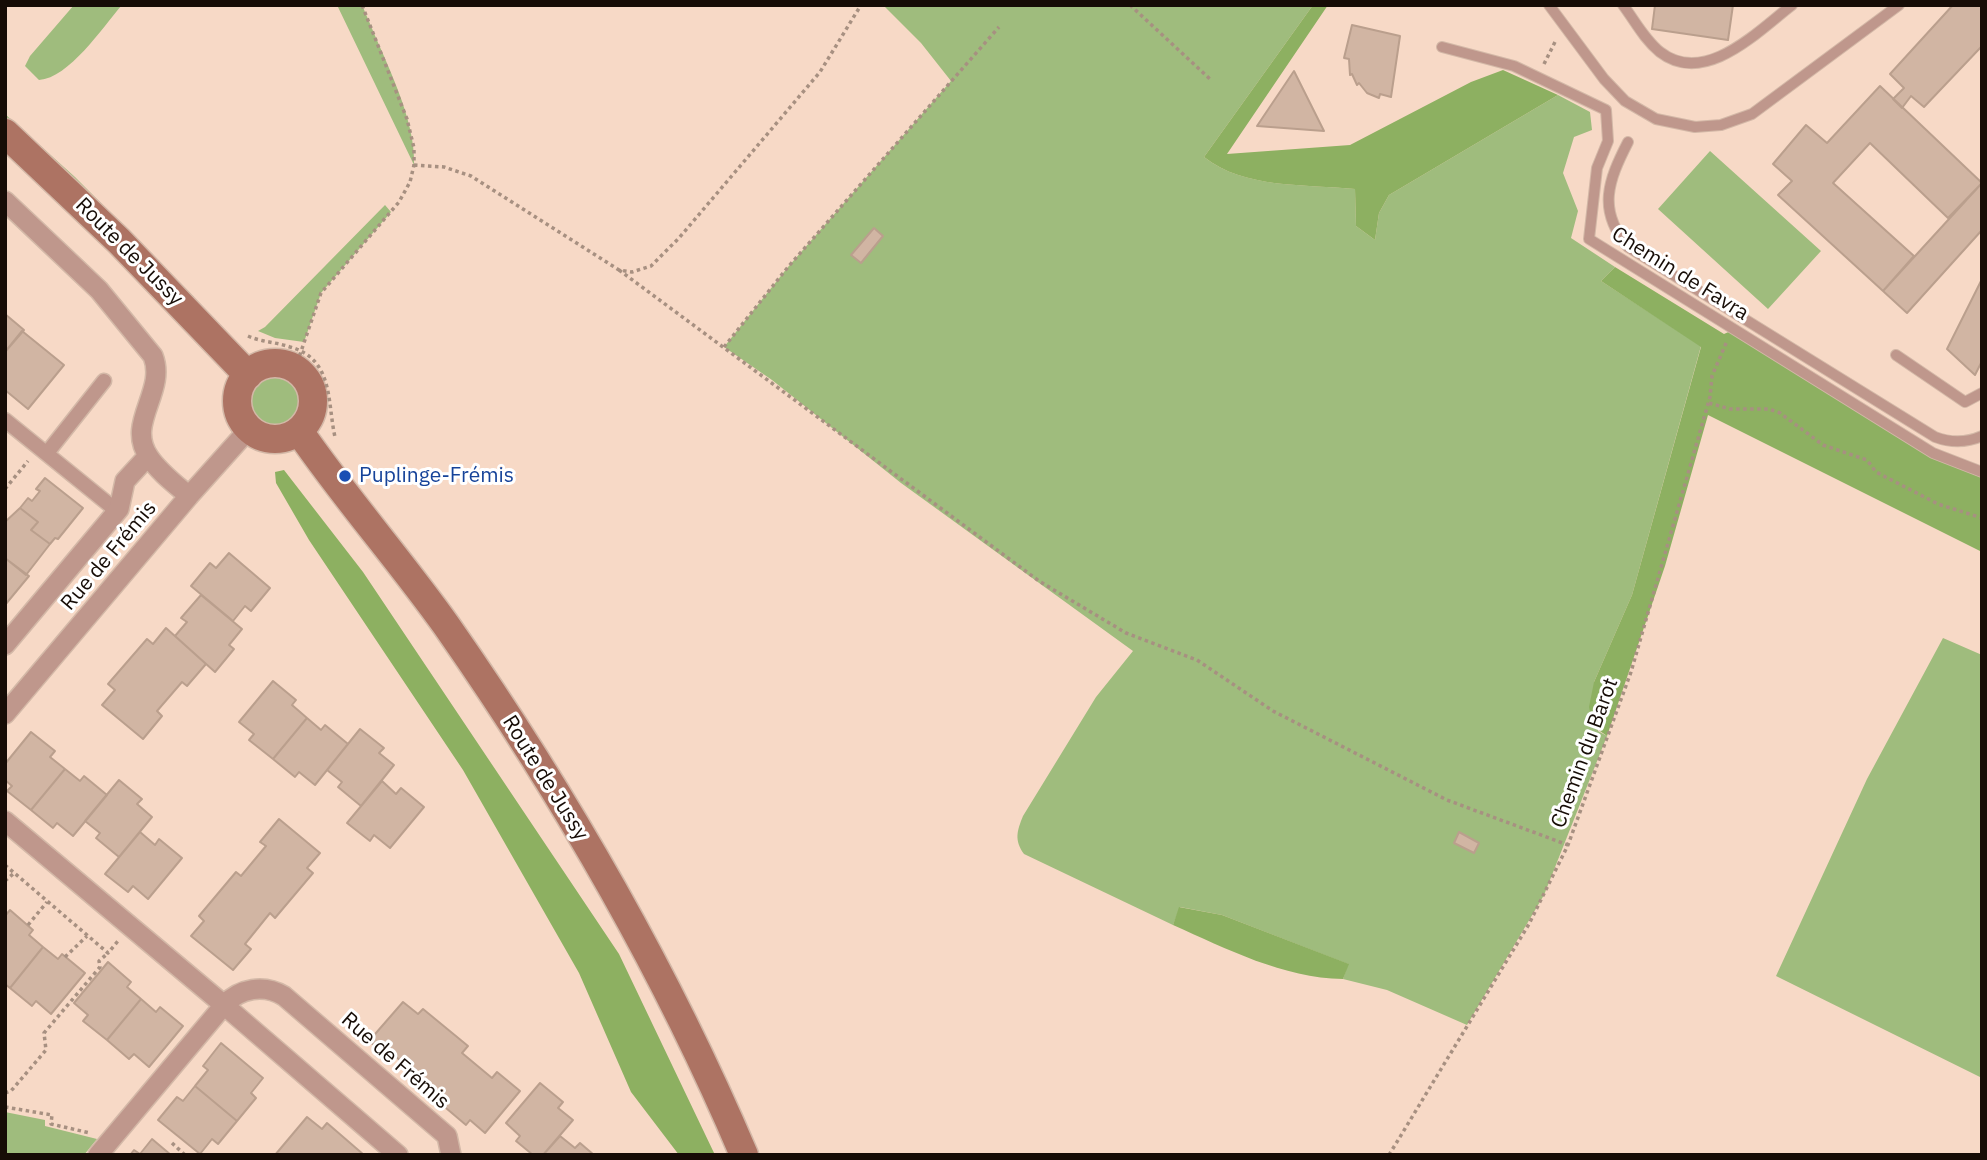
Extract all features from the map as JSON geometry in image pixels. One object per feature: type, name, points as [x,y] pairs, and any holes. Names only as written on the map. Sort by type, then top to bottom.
[{"type":"main road","name":"Route de Jussy","points":[[5,133],[119,241],[248,375]]},
{"type":"main road","points":[[270,364],[295,369],[309,384],[313,399],[311,413],[299,431],[272,439],[249,429],[241,417],[238,402],[240,388],[248,375],[270,364]]},
{"type":"main road","name":"Route de Jussy","points":[[299,431],[446,626],[563,805],[659,975],[744,1155]]},
{"type":"street","points":[[5,201],[99,290],[153,356],[157,370],[156,385],[141,428],[148,456],[189,496]]},
{"type":"street","points":[[43,450],[104,381]]},
{"type":"street","points":[[5,419],[117,511]]},
{"type":"street","name":"Rue de Frémis","points":[[5,714],[249,429]]},
{"type":"street","name":"Rue de Frémis","points":[[5,645],[117,511],[125,481],[148,456]]},
{"type":"street","points":[[5,821],[398,1155]]},
{"type":"street","name":"Rue de Frémis","points":[[98,1155],[224,1005],[237,994],[267,989],[284,996],[447,1136],[451,1155]]},
{"type":"lane","points":[[1549,5],[1604,79],[1625,101],[1656,119],[1695,127],[1721,125],[1752,114],[1899,5]]},
{"type":"lane","points":[[1623,5],[1647,39],[1661,53],[1675,60],[1696,62],[1714,61],[1728,53],[1792,5]]},
{"type":"lane","name":"Chemin de Favra","points":[[1442,47],[1492,58],[1538,75],[1606,110],[1608,141],[1597,168],[1589,239],[1933,453],[1982,472]]},
{"type":"lane","points":[[1628,142],[1610,184],[1608,207],[1614,229],[1628,247],[1935,437],[1949,442],[1973,440],[1982,436]]},
{"type":"lane","points":[[1896,355],[1965,402],[1982,393]]},
{"type":"path","points":[[295,369],[321,293],[399,202],[410,182],[414,165],[414,148],[407,119],[362,5]]},
{"type":"path","points":[[619,270],[632,272],[651,266],[679,238],[820,72],[861,5]]},
{"type":"path","points":[[1130,5],[1211,80]]},
{"type":"path","points":[[724,347],[788,267],[999,27]]},
{"type":"path","points":[[1538,75],[1556,40],[1556,34]]},
{"type":"path","points":[[414,165],[444,167],[471,176],[619,270],[1039,581],[1126,633],[1197,660],[1273,711],[1447,800],[1568,845]]},
{"type":"path","name":"Chemin du Barot","points":[[1389,1155],[1529,924],[1568,845],[1631,672],[1709,403],[1718,357],[1733,330]]},
{"type":"path","points":[[1709,403],[1730,409],[1769,409],[1780,412],[1823,445],[1867,460],[1876,472],[1938,504],[1961,508],[1982,518]]},
{"type":"path","points":[[5,489],[43,450]]},
{"type":"path","points":[[5,865],[107,953]]},
{"type":"path","points":[[5,881],[13,874]]},
{"type":"path","points":[[28,925],[47,902]]},
{"type":"path","points":[[5,1094],[11,1091],[46,1050],[44,1033],[100,967],[99,961],[131,926]]},
{"type":"path","points":[[65,957],[87,936]]},
{"type":"path","points":[[5,1107],[52,1115],[51,1124],[113,1138]]},
{"type":"path","points":[[172,1143],[185,1155]]},
{"type":"green space","points":[[74,5],[122,5],[95,38],[62,71],[39,80],[25,66],[30,56]]},
{"type":"green space","points":[[337,5],[362,5],[405,110],[414,165]]},
{"type":"green space","points":[[883,5],[1313,5],[1204,157],[1238,175],[1256,180],[1355,189],[1356,226],[1375,240],[1379,213],[1389,195],[1558,95],[1590,112],[1592,130],[1574,137],[1563,173],[1578,211],[1571,238],[1615,267],[1601,281],[1701,346],[1632,595],[1594,682],[1598,731],[1607,736],[1544,895],[1467,1025],[1387,990],[1343,979],[1348,964],[1222,915],[1180,907],[1173,925],[1024,854],[1018,835],[1023,816],[1096,697],[1133,651],[901,483],[772,380],[724,347],[788,267],[951,81],[921,43]]},
{"type":"green space","points":[[1313,5],[1328,5],[1227,154],[1350,145],[1471,82],[1503,70],[1558,95],[1389,195],[1379,213],[1375,240],[1356,226],[1355,189],[1256,180],[1237,175],[1204,157]]},
{"type":"green space","points":[[5,114],[75,177],[194,297],[191,299],[72,178],[5,118]]},
{"type":"green space","points":[[1710,151],[1821,251],[1768,309],[1658,209]]},
{"type":"green space","points":[[385,205],[391,212],[321,293],[304,342],[275,338],[258,331],[265,327]]},
{"type":"green space","points":[[1615,267],[1724,334],[1733,330],[1933,453],[1982,472],[1982,552],[1708,415],[1665,566],[1607,736],[1593,726],[1589,707],[1594,682],[1632,595],[1701,347],[1601,281]]},
{"type":"green space","points":[[274,376],[292,383],[299,401],[292,419],[274,426],[256,419],[249,401],[256,383]]},
{"type":"green space","points":[[284,470],[363,572],[619,954],[715,1155],[679,1155],[631,1092],[579,973],[463,770],[309,540],[276,483],[275,472]]},
{"type":"green space","points":[[1943,638],[1982,655],[1982,1078],[1776,976],[1867,779]]},
{"type":"green space","points":[[1179,907],[1222,915],[1349,964],[1343,979],[1299,974],[1256,961],[1173,925]]},
{"type":"green space","points":[[5,1112],[45,1120],[45,1126],[97,1139],[84,1155],[5,1155]]},
{"type":"building","points":[[1655,5],[1733,5],[1728,40],[1652,29]]},
{"type":"building","points":[[1953,5],[1982,5],[1982,46],[1924,107],[1911,96],[1902,108],[1893,99],[1904,88],[1890,74]]},
{"type":"building","points":[[1352,25],[1400,36],[1391,97],[1380,94],[1379,98],[1367,93],[1359,83],[1357,85],[1352,74],[1350,75],[1349,59],[1344,58]]},
{"type":"building","points":[[1294,71],[1324,131],[1257,126]]},
{"type":"building","points":[[1880,86],[1982,183],[1948,218],[1870,143],[1833,183],[1914,256],[1883,291],[1778,195],[1792,181],[1773,164],[1806,125],[1827,143]]},
{"type":"building","points":[[1982,183],[1982,230],[1907,313],[1883,291]]},
{"type":"building","points":[[874,228],[883,236],[861,263],[851,255]]},
{"type":"building","points":[[1982,279],[1982,361],[1975,375],[1947,349]]},
{"type":"building","points":[[5,314],[24,330],[5,352]]},
{"type":"building","points":[[22,331],[64,365],[28,409],[5,390],[5,352]]},
{"type":"building","points":[[45,478],[83,508],[58,539],[55,538],[50,544],[31,530],[38,522],[20,508],[28,498],[32,501],[40,491],[36,489]]},
{"type":"building","points":[[20,508],[38,522],[31,530],[50,544],[26,575],[5,558],[5,522]]},
{"type":"building","points":[[229,553],[270,588],[251,611],[245,606],[233,621],[191,586],[210,563],[216,568]]},
{"type":"building","points":[[5,558],[29,576],[5,605]]},
{"type":"building","points":[[201,595],[242,629],[229,645],[234,649],[215,672],[175,636],[187,622],[181,618]]},
{"type":"building","points":[[166,628],[206,664],[187,686],[182,682],[157,711],[162,716],[143,739],[102,705],[115,690],[108,684],[147,639],[153,644]]},
{"type":"building","points":[[273,681],[296,700],[292,705],[307,718],[273,759],[249,740],[254,734],[239,722]]},
{"type":"building","points":[[307,718],[321,730],[325,725],[348,744],[315,785],[299,772],[295,777],[273,759]]},
{"type":"building","points":[[360,729],[384,748],[379,753],[394,765],[361,806],[338,787],[342,782],[327,770]]},
{"type":"building","points":[[31,732],[55,751],[50,757],[65,769],[31,810],[7,791],[12,786],[5,780],[5,764]]},
{"type":"building","points":[[65,769],[80,781],[84,776],[107,795],[73,836],[57,823],[53,828],[31,810]]},
{"type":"building","points":[[119,780],[142,799],[137,804],[152,817],[119,857],[96,838],[100,833],[85,821]]},
{"type":"building","points":[[382,781],[396,794],[401,788],[424,807],[390,848],[374,835],[370,841],[347,823]]},
{"type":"building","points":[[279,819],[320,853],[307,868],[313,873],[275,918],[270,913],[245,944],[251,949],[233,970],[191,936],[204,921],[199,916],[236,872],[241,876],[266,846],[260,842]]},
{"type":"building","points":[[140,832],[155,845],[159,839],[182,858],[148,899],[133,886],[128,892],[105,874]]},
{"type":"building","points":[[1459,832],[1479,843],[1474,853],[1454,843]]},
{"type":"building","points":[[10,910],[33,930],[29,935],[43,947],[10,988],[5,984],[5,916]]},
{"type":"building","points":[[43,947],[58,959],[62,954],[85,973],[51,1014],[36,1001],[32,1006],[10,988]]},
{"type":"building","points":[[108,962],[131,982],[127,987],[141,999],[107,1040],[83,1021],[88,1015],[74,1003]]},
{"type":"building","points":[[141,999],[156,1012],[160,1007],[183,1026],[149,1067],[134,1054],[129,1059],[107,1040]]},
{"type":"building","points":[[403,1002],[418,1014],[423,1009],[468,1046],[462,1053],[492,1078],[497,1072],[520,1091],[485,1133],[470,1120],[466,1125],[420,1086],[424,1081],[395,1056],[392,1060],[369,1041]]},
{"type":"building","points":[[221,1043],[263,1078],[251,1093],[256,1098],[237,1121],[195,1086],[208,1070],[203,1066]]},
{"type":"building","points":[[540,1083],[563,1102],[558,1108],[573,1120],[543,1155],[533,1155],[516,1141],[520,1136],[506,1123]]},
{"type":"building","points":[[195,1086],[237,1121],[218,1144],[212,1139],[200,1154],[158,1120],[177,1097],[183,1101]]},
{"type":"building","points":[[307,1117],[322,1129],[327,1123],[364,1155],[275,1155]]},
{"type":"building","points":[[560,1136],[575,1148],[580,1143],[594,1155],[543,1155]]},
{"type":"building","points":[[152,1139],[171,1155],[130,1155],[134,1150],[140,1154]]},
{"type":"place","name":"Puplinge-Frémis","points":[[345,476]]}]
